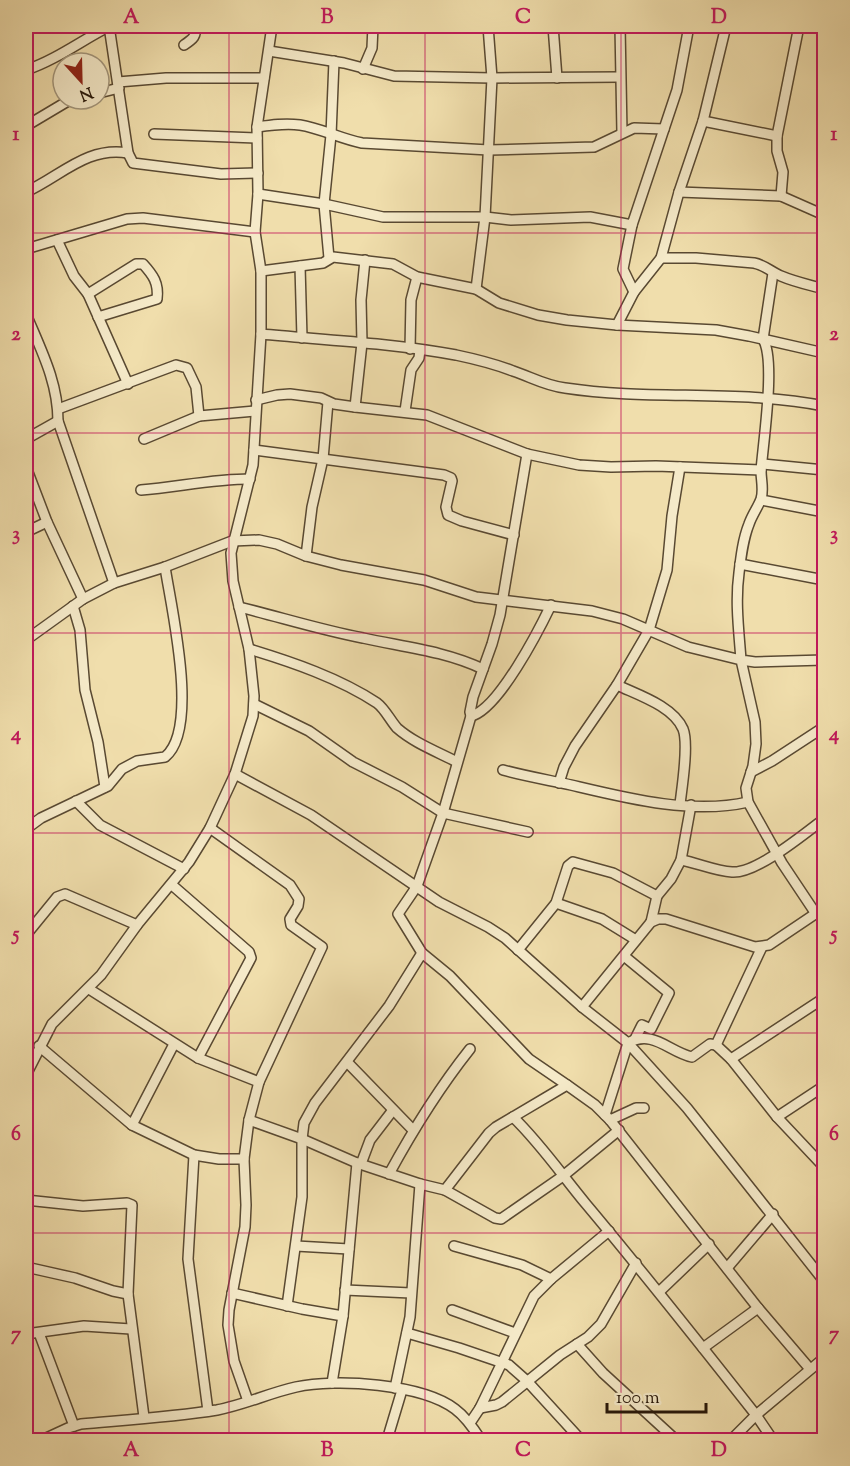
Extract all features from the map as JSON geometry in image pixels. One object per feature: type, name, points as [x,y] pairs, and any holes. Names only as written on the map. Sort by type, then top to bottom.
[{"type":"street","points":[[26,70],[48,61],[109,26],[128,153],[133,163],[221,174],[258,173]]},
{"type":"street","points":[[184,45],[194,38],[195,26]]},
{"type":"street","points":[[26,1075],[52,1024],[89,989],[137,925],[172,885],[210,828],[235,774],[253,716],[249,649],[233,581],[231,553],[253,465],[261,334],[261,271],[255,232],[258,194],[257,132],[272,26]]},
{"type":"street","points":[[363,69],[372,48],[373,26]]},
{"type":"street","points":[[477,288],[485,217],[489,150],[492,78],[488,26]]},
{"type":"street","points":[[553,26],[557,78]]},
{"type":"street","points":[[620,26],[622,134]]},
{"type":"street","points":[[634,292],[623,269],[632,225],[677,90],[689,26]]},
{"type":"street","points":[[617,325],[634,292],[661,258],[679,192],[703,121],[726,26]]},
{"type":"street","points":[[781,196],[783,172],[777,151],[777,136],[799,26]]},
{"type":"street","points":[[269,51],[334,61],[394,76],[620,77]]},
{"type":"street","points":[[328,258],[324,204],[331,135],[334,61]]},
{"type":"street","points":[[111,88],[166,78],[264,78]]},
{"type":"street","points":[[26,126],[51,111]]},
{"type":"street","points":[[703,121],[777,136]]},
{"type":"street","points":[[154,134],[257,132],[279,124],[298,124],[362,143],[489,150],[594,147],[634,128],[664,129]]},
{"type":"street","points":[[26,192],[85,157],[101,152],[128,153]]},
{"type":"street","points":[[679,192],[781,196],[825,215]]},
{"type":"street","points":[[258,194],[324,204],[383,217],[485,217],[511,220],[590,218],[632,225]]},
{"type":"street","points":[[26,249],[127,219],[255,232]]},
{"type":"street","points":[[57,240],[74,276],[88,294],[128,384]]},
{"type":"street","points":[[261,271],[323,263],[333,257],[393,264],[417,276],[477,288],[499,303],[519,310],[567,320],[664,329],[703,329],[825,353]]},
{"type":"street","points":[[661,258],[696,258],[754,263],[768,268],[773,273],[825,289]]},
{"type":"street","points":[[355,407],[362,343],[361,300],[364,260]]},
{"type":"street","points":[[88,294],[136,264],[143,264],[154,277],[159,289],[157,299],[98,317]]},
{"type":"street","points":[[300,266],[303,338]]},
{"type":"street","points":[[773,273],[763,339],[767,349],[768,397],[761,500],[750,522],[740,564],[737,612],[741,660],[755,722],[756,744],[746,788],[748,802],[776,853],[816,914]]},
{"type":"street","points":[[410,348],[411,300],[417,276]]},
{"type":"street","points":[[26,314],[54,381],[58,421],[114,583]]},
{"type":"street","points":[[261,334],[410,348],[483,361],[514,371],[540,383],[564,388],[629,394],[768,397],[825,406]]},
{"type":"street","points":[[405,411],[411,370],[419,358],[420,350]]},
{"type":"street","points":[[58,409],[176,365],[182,365],[187,368],[196,387],[200,416]]},
{"type":"street","points":[[256,400],[290,394],[321,398],[328,402],[355,407],[427,415],[527,454],[579,465],[825,470]]},
{"type":"street","points":[[306,556],[312,507],[323,459],[328,402]]},
{"type":"street","points":[[144,439],[200,416],[255,411]]},
{"type":"street","points":[[26,439],[58,421]]},
{"type":"street","points":[[254,450],[444,475],[452,481],[446,507],[448,515],[514,535]]},
{"type":"street","points":[[527,454],[502,601],[492,644],[473,697],[471,716],[458,762],[417,886],[398,914],[422,952],[450,976],[529,1059],[596,1105],[608,1117],[810,1369]]},
{"type":"street","points":[[26,467],[46,522],[83,599]]},
{"type":"street","points":[[559,783],[575,746],[617,685],[649,630],[667,570],[672,516],[680,467]]},
{"type":"street","points":[[141,490],[180,487],[212,480],[250,479]]},
{"type":"street","points":[[761,500],[825,512]]},
{"type":"street","points":[[26,532],[46,522]]},
{"type":"street","points":[[26,640],[83,599],[114,583],[232,542],[244,540],[268,542],[306,556],[341,565],[424,580],[476,597],[592,611],[623,619],[688,647],[741,660],[755,662],[825,660]]},
{"type":"street","points":[[740,564],[825,580]]},
{"type":"street","points":[[27,824],[105,787],[113,782],[122,769],[137,761],[165,757],[169,754],[177,738],[183,685],[165,567]]},
{"type":"street","points":[[471,716],[483,710],[515,670],[536,637],[551,605]]},
{"type":"street","points":[[73,606],[80,630],[84,690],[98,742],[105,787]]},
{"type":"street","points":[[239,606],[364,639],[452,656],[483,669]]},
{"type":"street","points":[[249,649],[295,662],[370,699],[381,707],[398,729],[458,762]]},
{"type":"street","points":[[617,685],[662,707],[675,718],[682,729],[685,741],[680,804]]},
{"type":"street","points":[[254,704],[309,731],[352,762],[402,787],[442,813],[528,832]]},
{"type":"street","points":[[751,772],[825,727]]},
{"type":"street","points":[[503,770],[615,797],[691,805],[748,802]]},
{"type":"street","points":[[235,774],[311,815],[451,909],[488,927],[518,950],[582,1007],[631,1041],[825,1281]]},
{"type":"street","points":[[76,801],[100,825],[184,869]]},
{"type":"street","points":[[582,1007],[651,922],[657,897],[671,879],[681,860],[691,805]]},
{"type":"street","points":[[681,860],[731,872],[743,871],[754,867],[825,819]]},
{"type":"street","points":[[210,828],[290,885],[299,899],[298,906],[290,919],[291,925],[322,947],[259,1082],[249,1120],[244,1159],[245,1227],[229,1310],[230,1341],[234,1361],[248,1401]]},
{"type":"street","points":[[518,950],[556,903],[568,866],[573,862],[613,873],[657,897]]},
{"type":"street","points":[[172,885],[249,952],[251,958],[198,1058]]},
{"type":"street","points":[[26,935],[57,897],[64,894],[137,925]]},
{"type":"street","points":[[556,903],[602,919],[636,940]]},
{"type":"street","points":[[651,922],[666,919],[728,939],[762,947],[769,945],[825,908]]},
{"type":"street","points":[[716,1045],[762,947]]},
{"type":"street","points":[[287,1306],[302,1197],[304,1123],[309,1112],[389,1006],[422,952]]},
{"type":"street","points":[[608,1117],[631,1041],[642,1025],[651,1029],[669,993],[624,956]]},
{"type":"street","points":[[89,989],[198,1058],[259,1082]]},
{"type":"street","points":[[731,1059],[825,998]]},
{"type":"street","points":[[631,1041],[653,1038],[692,1057],[710,1044],[716,1045],[731,1059],[777,1117],[825,1167]]},
{"type":"street","points":[[132,1125],[174,1044]]},
{"type":"street","points":[[39,1046],[132,1125],[194,1155],[219,1159],[244,1159]]},
{"type":"street","points":[[389,1174],[413,1130],[441,1087],[470,1049]]},
{"type":"street","points":[[348,1063],[413,1130]]},
{"type":"street","points":[[445,1190],[489,1133],[567,1085]]},
{"type":"street","points":[[777,1117],[825,1086]]},
{"type":"street","points":[[608,1117],[636,1108],[644,1108]]},
{"type":"street","points":[[332,1383],[343,1316],[359,1163],[370,1140],[393,1110]]},
{"type":"street","points":[[513,1117],[530,1133],[636,1263],[756,1415],[772,1440]]},
{"type":"street","points":[[249,1120],[389,1174],[445,1190],[495,1218],[501,1219],[563,1176],[619,1130]]},
{"type":"street","points":[[194,1155],[188,1259],[208,1411]]},
{"type":"street","points":[[387,1440],[407,1333],[420,1184]]},
{"type":"street","points":[[26,1200],[83,1206],[131,1203],[132,1228],[128,1294],[144,1417]]},
{"type":"street","points":[[727,1268],[773,1214]]},
{"type":"street","points":[[470,1423],[480,1408],[534,1296],[609,1231]]},
{"type":"street","points":[[659,1292],[709,1244]]},
{"type":"street","points":[[296,1246],[349,1249]]},
{"type":"street","points":[[454,1246],[522,1265],[551,1279]]},
{"type":"street","points":[[480,1408],[502,1402],[601,1324],[636,1263]]},
{"type":"street","points":[[26,1267],[128,1294]]},
{"type":"street","points":[[345,1290],[411,1293]]},
{"type":"street","points":[[232,1293],[343,1316]]},
{"type":"street","points":[[704,1348],[759,1308]]},
{"type":"street","points":[[452,1310],[515,1333]]},
{"type":"street","points":[[26,1334],[84,1326],[131,1329]]},
{"type":"street","points":[[39,1333],[74,1426]]},
{"type":"street","points":[[407,1333],[509,1365],[527,1381],[581,1440]]},
{"type":"street","points":[[577,1344],[603,1373],[676,1440]]},
{"type":"street","points":[[731,1440],[756,1415],[825,1358]]},
{"type":"street","points":[[42,1440],[74,1426],[208,1411],[299,1386],[332,1383],[398,1389],[433,1396],[456,1409],[470,1423],[476,1438]]}]
